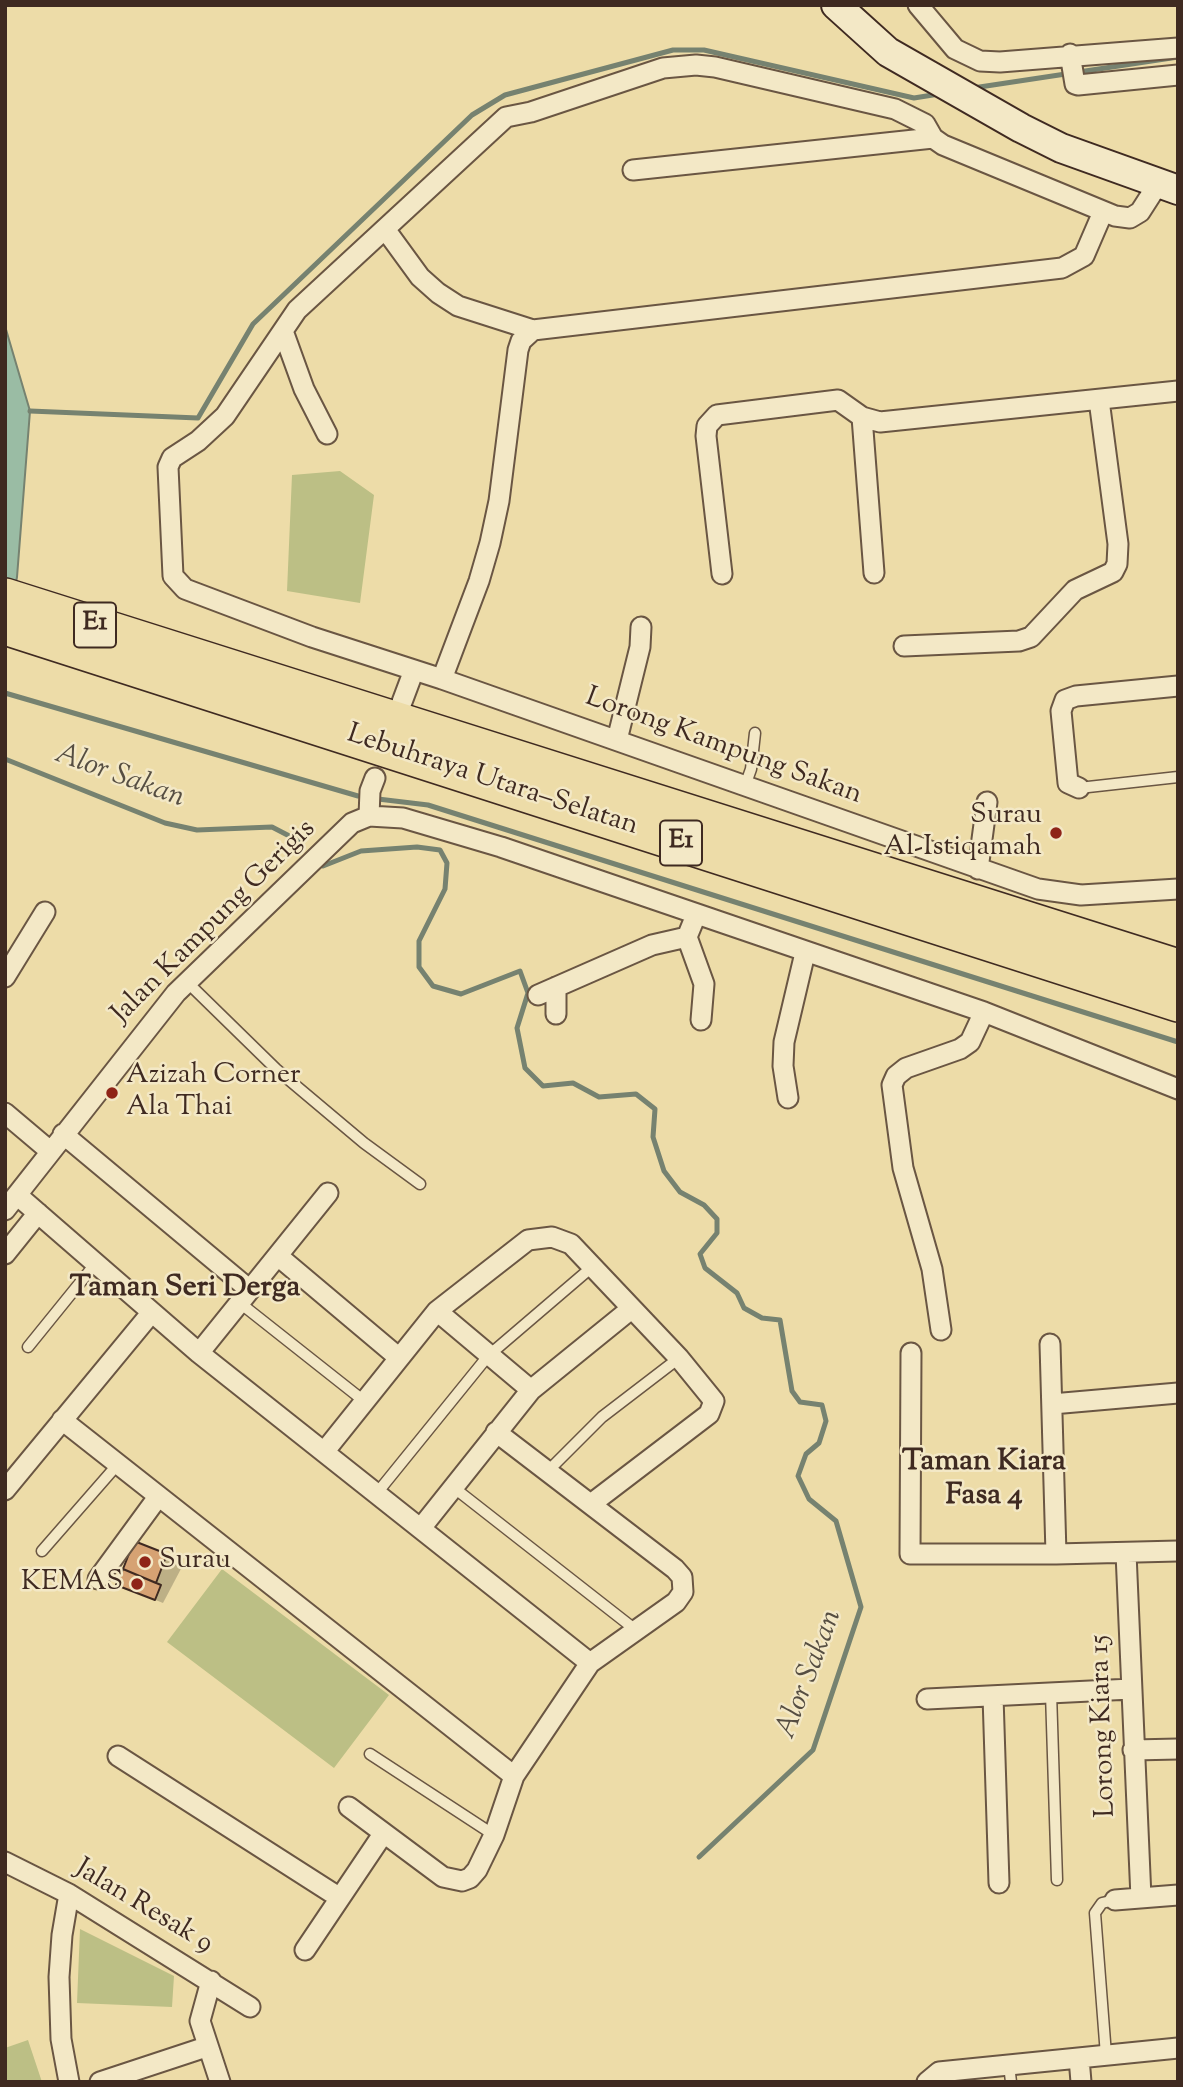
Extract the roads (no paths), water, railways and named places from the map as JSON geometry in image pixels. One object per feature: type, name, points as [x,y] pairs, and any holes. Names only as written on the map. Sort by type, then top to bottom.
[{"type":"highway","name":"Lebuhraya Utara–Selatan","points":[[5,597],[184,668],[1178,1003]]},
{"type":"highway","name":"Lebuhraya Utara–Selatan","points":[[5,626],[184,668],[1178,968]]},
{"type":"main road","points":[[836,5],[888,52],[1021,128],[1061,148],[1168,187]]},
{"type":"street","points":[[918,5],[942,36],[966,56],[1000,62],[1178,48]]},
{"type":"street","points":[[1071,57],[1074,80],[1078,85],[1178,75]]},
{"type":"street","points":[[327,434],[304,388],[283,331],[297,310],[506,117],[671,66],[715,67],[895,109],[925,124],[933,138]]},
{"type":"street","points":[[633,170],[933,138],[1103,212],[1130,218],[1168,187]]},
{"type":"street","points":[[385,229],[420,277],[438,293],[458,306],[533,330],[1062,268],[1084,256],[1103,212]]},
{"type":"street","points":[[442,679],[490,543],[518,350],[521,341],[533,330]]},
{"type":"street","name":"Lorong Kampung Sakan","points":[[283,331],[225,416],[198,441],[172,457],[168,467],[173,576],[185,589],[312,637],[442,679],[978,869],[1059,894],[1108,895],[1178,890]]},
{"type":"street","points":[[722,574],[706,436],[711,419],[727,412],[828,400],[846,404],[862,417],[880,422],[1178,391]]},
{"type":"street","points":[[904,646],[1019,641],[1031,637],[1075,590],[1112,572],[1117,564],[1118,544],[1099,400]]},
{"type":"street","points":[[862,417],[874,573]]},
{"type":"street","points":[[617,740],[640,647],[641,627]]},
{"type":"street","points":[[402,702],[414,670]]},
{"type":"street","points":[[1079,788],[1068,783],[1061,711],[1065,700],[1076,696],[1178,686]]},
{"type":"street","points":[[375,778],[370,791],[369,816],[402,818],[501,847],[984,1012],[1178,1089]]},
{"type":"street","points":[[978,869],[988,802]]},
{"type":"street","name":"Jalan Kampung Gerigis","points":[[11,1203],[141,1034],[187,982],[352,823],[369,816]]},
{"type":"street","points":[[5,977],[45,912]]},
{"type":"street","points":[[696,915],[687,937],[704,984],[701,1020]]},
{"type":"street","points":[[537,995],[652,945],[687,937]]},
{"type":"street","points":[[788,1098],[783,1066],[784,1042],[805,953]]},
{"type":"street","points":[[556,987],[556,1014]]},
{"type":"street","points":[[941,1330],[932,1269],[903,1168],[892,1085],[906,1068],[960,1049],[970,1042],[984,1012]]},
{"type":"street","points":[[5,1113],[50,1151]]},
{"type":"street","points":[[63,1134],[245,1296]]},
{"type":"street","points":[[199,1353],[328,1193]]},
{"type":"street","points":[[11,1203],[38,1213],[199,1353],[590,1663]]},
{"type":"street","points":[[5,1254],[38,1213]]},
{"type":"street","points":[[324,1452],[437,1311],[528,1240],[552,1237],[571,1244],[712,1394],[714,1408],[591,1504]]},
{"type":"street","points":[[278,1256],[398,1357]]},
{"type":"street","points":[[421,1528],[531,1390],[631,1309]]},
{"type":"street","points":[[437,1311],[531,1390]]},
{"type":"street","points":[[5,1490],[152,1312]]},
{"type":"street","points":[[1050,1344],[1056,1553]]},
{"type":"street","points":[[911,1353],[910,1554],[1178,1551]]},
{"type":"street","points":[[1052,1404],[1178,1393]]},
{"type":"street","points":[[62,1420],[514,1776]]},
{"type":"street","points":[[349,1807],[443,1877],[462,1881],[477,1870],[494,1835],[514,1776],[590,1663],[676,1602],[683,1592],[682,1577],[496,1432]]},
{"type":"street","points":[[98,1579],[158,1497]]},
{"type":"street","name":"Lorong Kiara 15","points":[[1126,1553],[1141,1898]]},
{"type":"street","points":[[927,1699],[1130,1689]]},
{"type":"street","points":[[993,1696],[999,1883]]},
{"type":"street","points":[[1133,1750],[1178,1749]]},
{"type":"street","points":[[118,1756],[340,1898]]},
{"type":"street","points":[[305,1950],[383,1834]]},
{"type":"street","name":"Jalan Resak 9","points":[[5,1862],[69,1894],[250,2007]]},
{"type":"street","points":[[69,1894],[59,1977],[61,2039],[69,2082]]},
{"type":"street","points":[[1115,1900],[1178,1895]]},
{"type":"street","points":[[211,1981],[201,2009],[206,2047],[220,2082]]},
{"type":"street","points":[[100,2082],[206,2047]]},
{"type":"street","points":[[928,2082],[939,2072],[1010,2073],[1079,2058],[1178,2048]]},
{"type":"street","points":[[1079,2058],[1081,2082]]},
{"type":"lane","points":[[745,786],[751,769],[755,733]]},
{"type":"lane","points":[[1079,788],[1178,777]]},
{"type":"lane","points":[[187,982],[286,1077],[364,1143],[420,1184]]},
{"type":"lane","points":[[28,1347],[96,1262]]},
{"type":"lane","points":[[377,1493],[488,1356],[592,1267]]},
{"type":"lane","points":[[245,1296],[364,1401]]},
{"type":"lane","points":[[547,1472],[603,1417],[680,1358]]},
{"type":"lane","points":[[42,1551],[118,1464]]},
{"type":"lane","points":[[453,1487],[637,1631]]},
{"type":"lane","points":[[1051,1693],[1057,1880]]},
{"type":"lane","points":[[370,1754],[494,1835]]},
{"type":"lane","points":[[1106,2055],[1095,1913],[1102,1903],[1115,1900]]},
{"type":"waterway","points":[[30,411],[198,418],[253,324],[472,115],[505,95],[673,50],[704,50],[914,98],[939,94]]},
{"type":"waterway","points":[[973,88],[1178,57]]},
{"type":"waterway","points":[[5,693],[358,796]]},
{"type":"waterway","name":"Alor Sakan","points":[[5,759],[165,823],[197,830],[272,827],[299,841]]},
{"type":"waterway","points":[[378,799],[428,805],[1178,1042]]},
{"type":"waterway","name":"Alor Sakan","points":[[323,866],[361,851],[417,847],[440,850],[447,863],[445,889],[419,941],[419,967],[433,986],[461,994],[520,971],[528,993],[517,1028],[525,1068],[543,1086],[573,1083],[599,1097],[636,1094],[655,1109],[653,1137],[664,1171],[680,1192],[704,1205],[717,1219],[717,1233],[700,1254],[705,1268],[737,1293],[744,1308],[762,1318],[780,1320],[792,1391],[800,1402],[822,1405],[826,1421],[819,1443],[806,1454],[798,1476],[809,1499],[836,1521],[861,1607],[813,1750],[699,1857]]},
{"type":"place","name":"Surau Al-Istiqamah","points":[[1056,833]]},
{"type":"place","name":"Azizah Corner Ala Thai","points":[[112,1093]]},
{"type":"place","name":"Surau","points":[[145,1562]]},
{"type":"place","name":"KEMAS","points":[[137,1584]]},
{"type":"district","name":"Taman Seri Derga","points":[[185,1290]]},
{"type":"district","name":"Taman Kiara Fasa 4","points":[[984,1481]]}]
